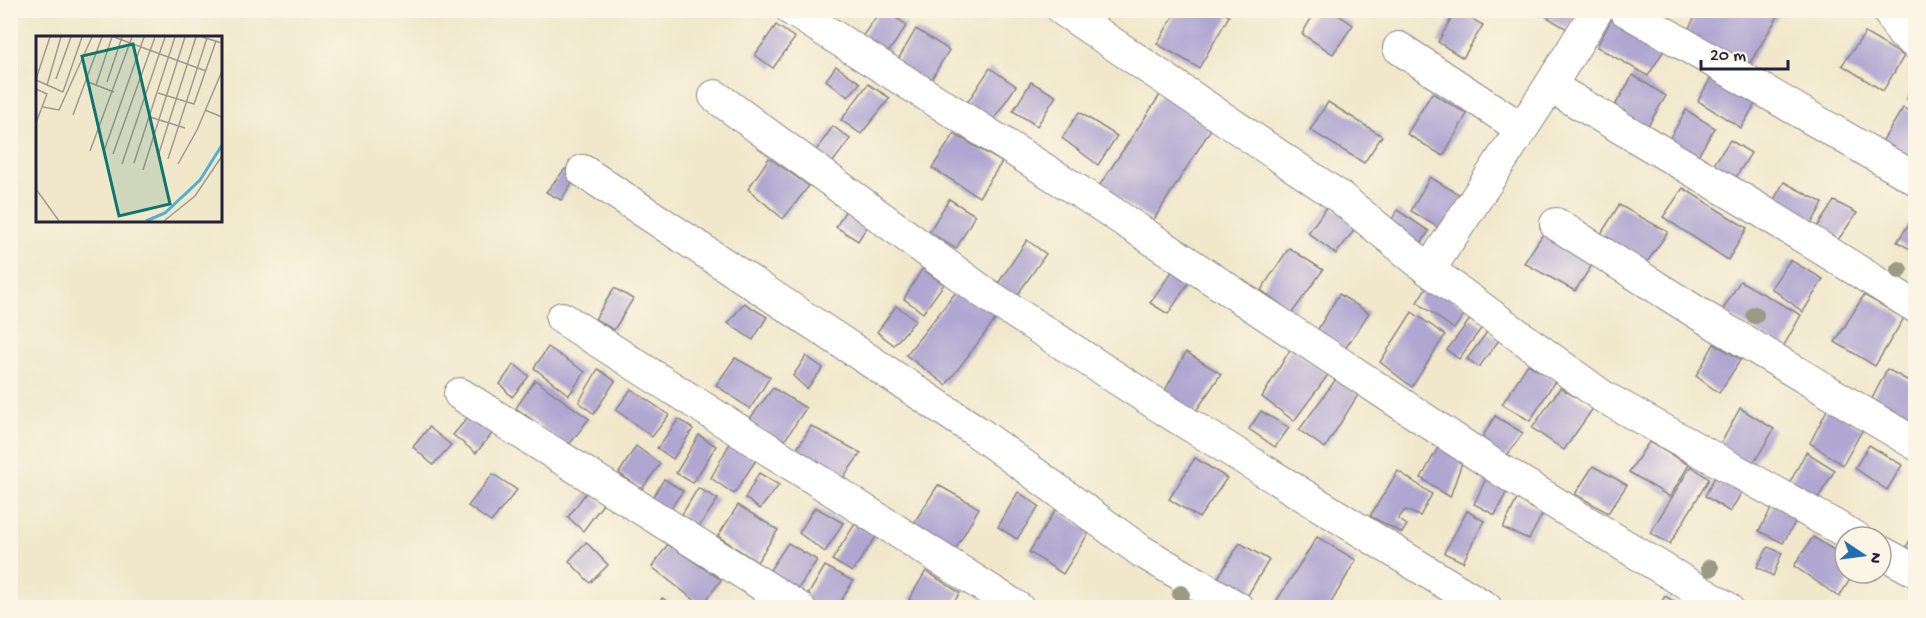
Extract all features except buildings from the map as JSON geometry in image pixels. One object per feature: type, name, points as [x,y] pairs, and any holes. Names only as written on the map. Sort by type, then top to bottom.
[{"type":"street","points":[[792,10],[1095,202],[1501,470],[1727,608]]},
{"type":"street","points":[[1063,10],[1341,198],[1429,270],[1602,396],[1833,525]]},
{"type":"street","points":[[1429,270],[1597,10]]},
{"type":"street","points":[[1625,10],[1916,179]]},
{"type":"street","points":[[1888,10],[1902,33],[1916,44]]},
{"type":"street","points":[[1399,48],[1522,129]]},
{"type":"street","points":[[1550,86],[1755,207],[1916,307]]},
{"type":"street","points":[[715,96],[986,294],[1172,414],[1486,608]]},
{"type":"street","points":[[583,171],[976,431],[1141,551],[1238,608]]},
{"type":"street","points":[[1556,224],[1704,317],[1916,444]]},
{"type":"street","points":[[562,318],[1018,608]]},
{"type":"street","points":[[460,394],[799,608]]},
{"type":"street","points":[[1893,559],[1916,571]]}]
